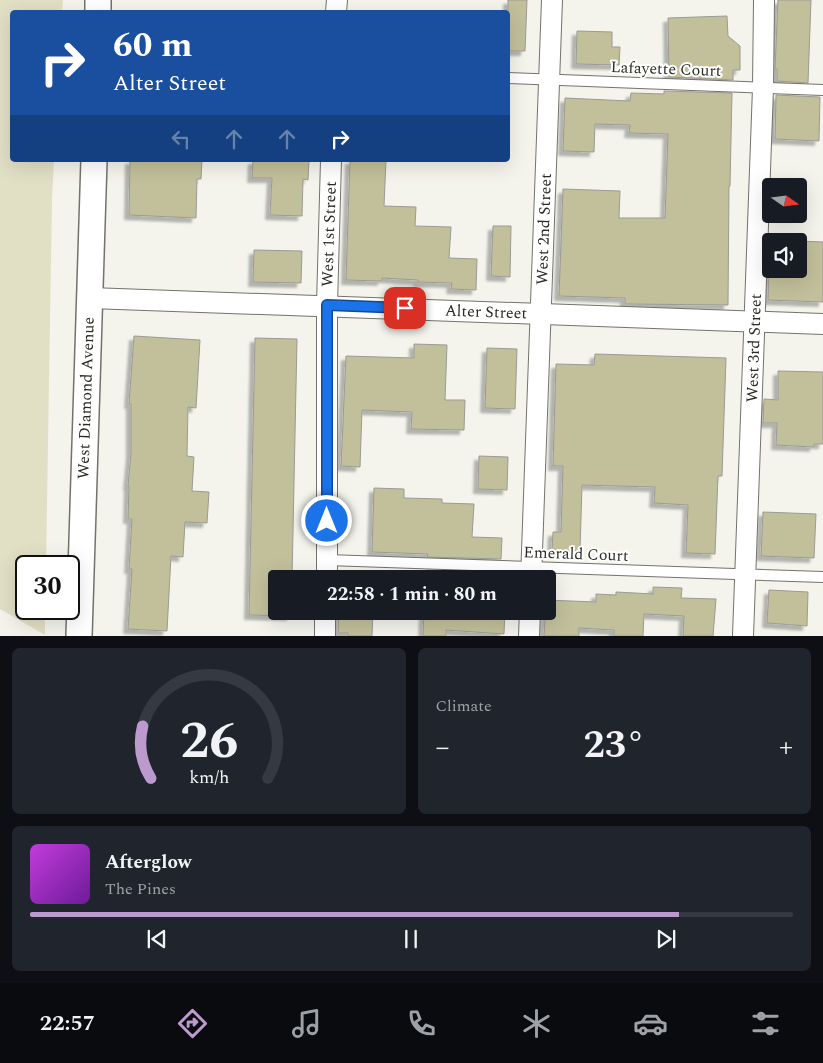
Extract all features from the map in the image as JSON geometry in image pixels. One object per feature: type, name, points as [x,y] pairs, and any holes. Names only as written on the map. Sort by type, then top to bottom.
[{"type":"street","name":"West 2nd Street","points":[[532,570],[552,0]]},
{"type":"street","name":"West 3rd Street","points":[[743,636],[763,88],[764,0]]},
{"type":"street","name":"West Diamond Avenue","points":[[79,636],[94,162]]},
{"type":"street","name":"West 1st Street","points":[[327,569],[327,305],[331,162]]},
{"type":"street","name":"Alter Street","points":[[90,298],[823,324]]},
{"type":"street","points":[[325,636],[326,620]]},
{"type":"street","points":[[529,636],[530,620]]},
{"type":"lane","name":"Lafayette Court","points":[[510,78],[823,90]]},
{"type":"lane","name":"Emerald Court","points":[[327,569],[378,570]]},
{"type":"lane","name":"Emerald Court","points":[[556,573],[746,574],[823,577]]},
{"type":"shaded area","points":[[0,0],[63,0],[62,10],[10,10],[10,162],[54,162],[46,555],[15,555],[15,618],[0,609]]},
{"type":"shaded area","points":[[19,620],[45,620],[45,635]]},
{"type":"building","points":[[508,0],[527,0],[525,51],[510,51],[510,10],[508,10]]},
{"type":"building","points":[[778,0],[811,0],[808,83],[777,81],[777,69],[775,69]]},
{"type":"building","points":[[727,16],[728,36],[740,46],[740,70],[733,70],[733,80],[669,77],[668,18]]},
{"type":"building","points":[[577,31],[612,32],[612,47],[620,47],[619,65],[576,64]]},
{"type":"building","points":[[664,91],[732,93],[728,305],[625,304],[625,298],[559,296],[563,189],[620,191],[619,218],[665,218],[668,134],[629,133],[630,125],[595,124],[594,152],[563,151],[565,98],[630,101],[631,93],[664,94]]},
{"type":"building","points":[[776,95],[820,97],[819,141],[775,139]]},
{"type":"building","points":[[130,162],[202,162],[201,179],[197,179],[196,218],[129,215]]},
{"type":"building","points":[[253,162],[309,162],[308,180],[303,179],[302,216],[270,215],[272,178],[252,178]]},
{"type":"building","points":[[350,162],[386,162],[384,206],[416,207],[415,226],[451,227],[449,258],[477,259],[476,290],[451,289],[452,283],[418,282],[418,280],[382,278],[382,281],[346,280]]},
{"type":"building","points":[[493,226],[511,226],[510,277],[491,276]]},
{"type":"building","points":[[807,241],[823,242],[823,302],[768,300],[769,278],[807,278]]},
{"type":"building","points":[[254,250],[302,251],[301,283],[253,282]]},
{"type":"building","points":[[134,336],[200,340],[196,408],[188,407],[187,456],[194,457],[192,491],[209,492],[207,523],[185,522],[183,557],[171,556],[167,631],[128,629],[132,569],[129,569],[132,519],[128,519],[131,453],[131,404],[129,404]]},
{"type":"building","points":[[255,338],[297,339],[292,570],[268,570],[268,615],[249,615]]},
{"type":"building","points":[[414,344],[447,345],[445,400],[465,400],[464,430],[411,429],[412,412],[362,410],[360,467],[341,466],[346,356],[414,358]]},
{"type":"building","points":[[487,348],[517,349],[515,409],[485,408]]},
{"type":"building","points":[[595,354],[726,358],[722,476],[718,476],[715,554],[686,553],[688,505],[654,503],[655,487],[582,485],[580,551],[552,550],[553,532],[561,532],[563,466],[553,466],[556,364],[594,365]]},
{"type":"building","points":[[778,371],[823,372],[823,444],[814,444],[814,447],[776,445],[777,423],[763,423],[764,399],[778,400]]},
{"type":"building","points":[[479,456],[508,457],[507,490],[478,489]]},
{"type":"building","points":[[374,488],[404,489],[404,498],[442,499],[442,503],[474,504],[472,537],[502,538],[501,559],[427,557],[428,554],[372,552]]},
{"type":"building","points":[[763,512],[816,514],[814,558],[761,556]]},
{"type":"building","points":[[653,587],[682,588],[681,598],[716,599],[713,636],[683,636],[684,616],[644,614],[643,636],[614,636],[614,630],[579,628],[579,636],[544,636],[545,620],[556,620],[556,600],[596,602],[596,594],[616,595],[616,592],[653,594]]},
{"type":"building","points":[[769,590],[808,592],[807,626],[767,623]]},
{"type":"building","points":[[339,620],[373,620],[372,636],[348,636],[348,633],[338,633]]},
{"type":"building","points":[[424,620],[505,620],[504,634],[446,630],[446,636],[423,636]]},
{"type":"route","points":[[327,521],[327,305],[405,308]]}]
